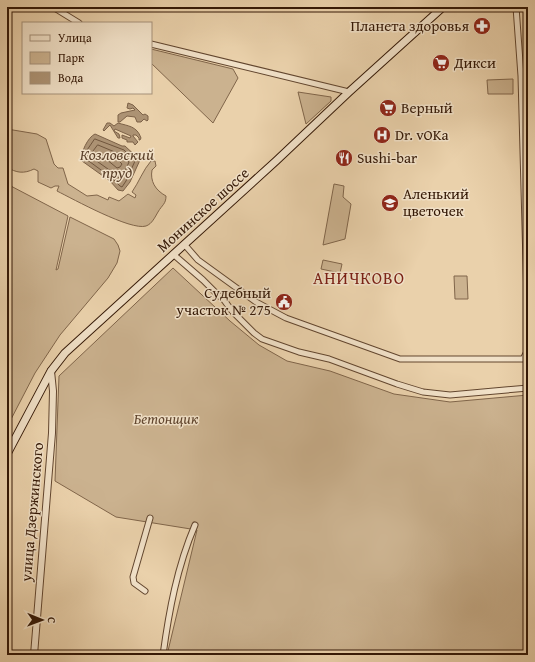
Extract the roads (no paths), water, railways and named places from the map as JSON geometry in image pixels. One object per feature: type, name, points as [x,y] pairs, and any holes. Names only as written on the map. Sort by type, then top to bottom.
[{"type":"main road","name":"Монинское шоссе","points":[[7,454],[51,371],[65,353],[443,7]]},
{"type":"street","points":[[53,7],[77,22]]},
{"type":"street","points":[[516,7],[521,76],[528,338]]},
{"type":"street","points":[[152,44],[349,92]]},
{"type":"street","points":[[521,76],[528,90]]},
{"type":"street","points":[[184,244],[198,260],[256,302],[286,318],[400,359],[523,359],[528,350]]},
{"type":"street","points":[[173,254],[224,300],[232,311],[262,339],[299,352],[330,359],[423,392],[450,395],[528,388]]},
{"type":"street","name":"улица Дзержинского","points":[[34,655],[51,441],[53,399],[51,371]]},
{"type":"street","points":[[42,387],[48,387],[50,389],[53,399]]},
{"type":"street","points":[[144,591],[134,583],[133,577],[150,518]]},
{"type":"street","points":[[162,655],[170,607],[185,550],[195,525]]},
{"type":"water","points":[[128,103],[133,105],[143,115],[145,114],[148,116],[148,120],[147,121],[144,119],[141,122],[137,122],[135,117],[127,116],[118,122],[118,115],[135,110],[133,108],[127,108]]},
{"type":"water","points":[[107,123],[114,126],[118,123],[132,127],[137,131],[141,138],[139,140],[136,135],[133,135],[138,142],[135,145],[133,142],[127,142],[127,140],[122,138],[122,135],[130,138],[131,136],[115,129],[114,131],[119,134],[120,138],[118,138],[110,125],[104,131],[103,130]]},
{"type":"water","name":"Козловский пруд","points":[[95,134],[125,146],[140,160],[130,182],[123,191],[118,190],[110,181],[82,161],[82,154],[85,146],[90,138]]},
{"type":"place","name":"Планета здоровья","points":[[482,26]]},
{"type":"place","name":"Дикси","points":[[441,63]]},
{"type":"place","name":"Верный","points":[[388,108]]},
{"type":"place","name":"Dr. vOKa","points":[[382,135]]},
{"type":"place","name":"Sushi-bar","points":[[344,158]]},
{"type":"place","name":"Аленький цветочек","points":[[390,203]]},
{"type":"place","name":"Судебный участок № 275","points":[[284,302]]},
{"type":"district","name":"АНИЧКОВО","points":[[359,278]]},
{"type":"park label","name":"Бетонщик","points":[[166,419]]}]
